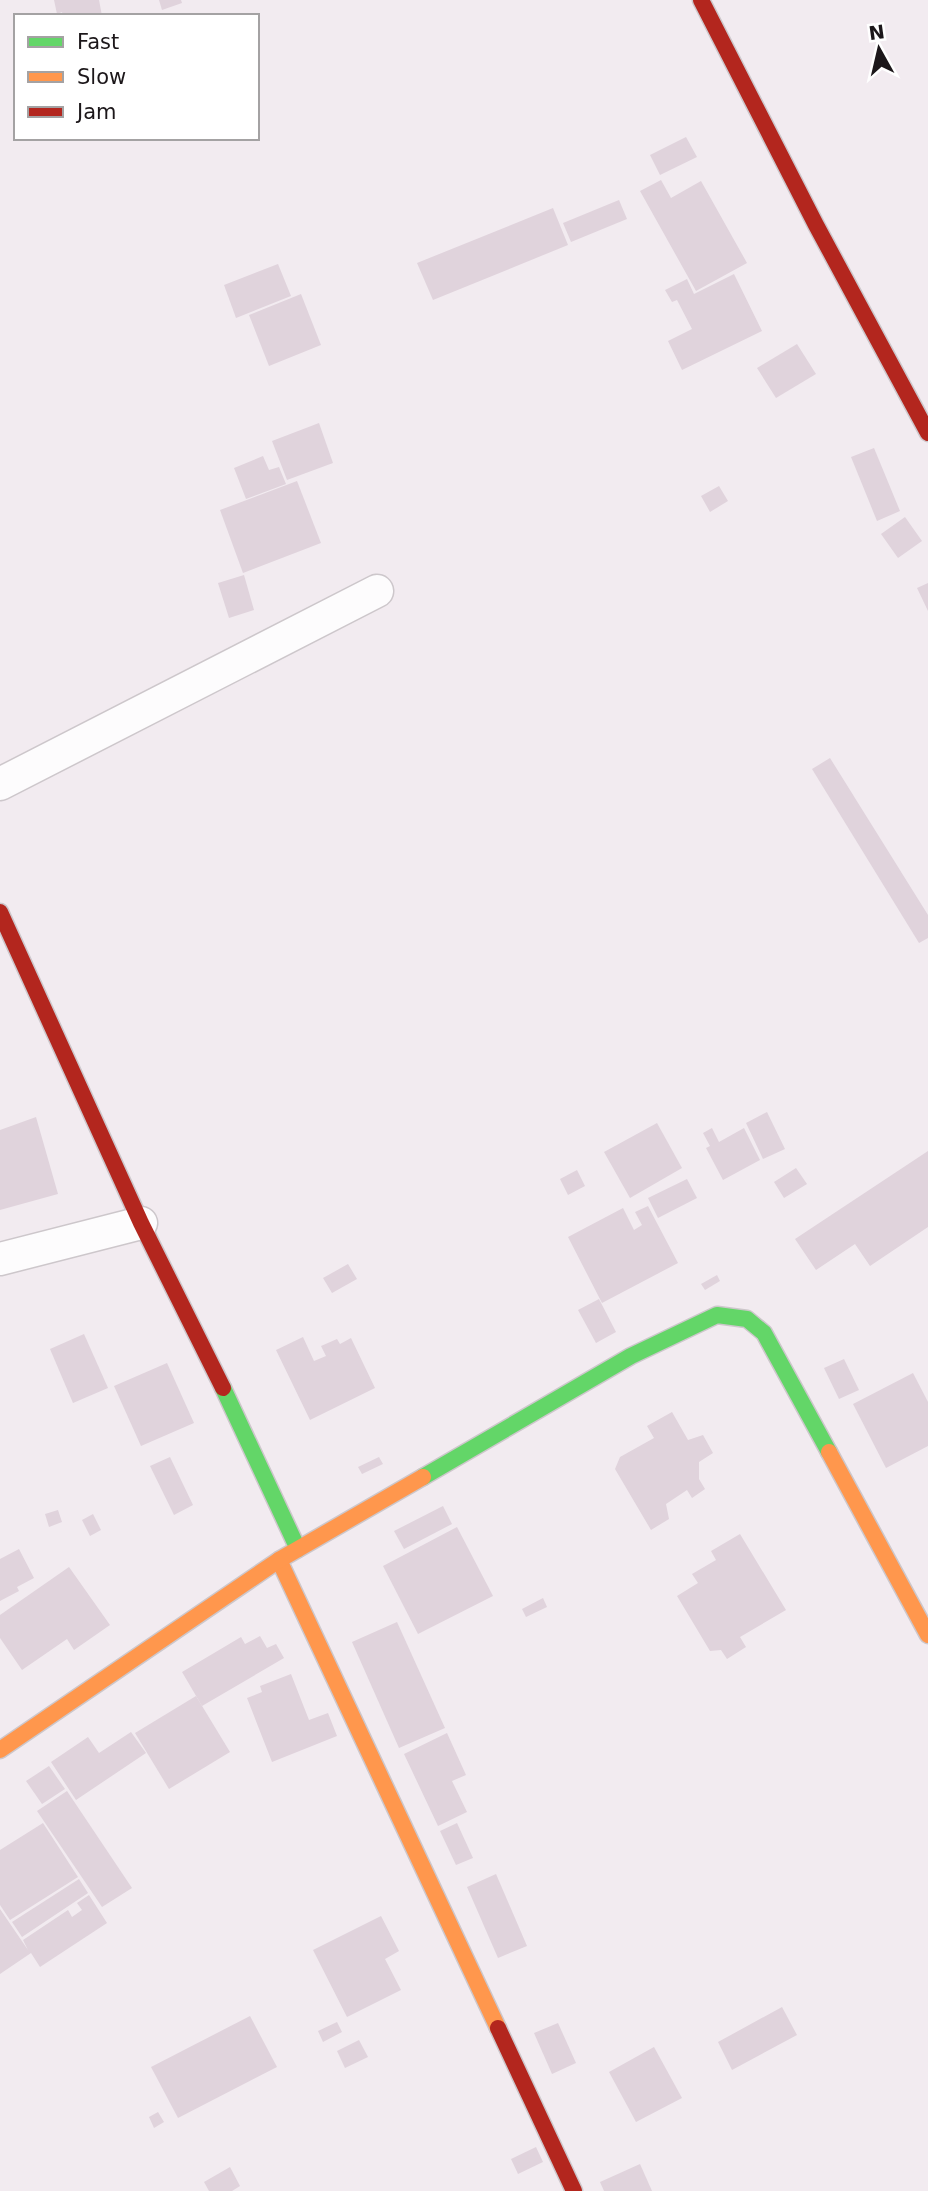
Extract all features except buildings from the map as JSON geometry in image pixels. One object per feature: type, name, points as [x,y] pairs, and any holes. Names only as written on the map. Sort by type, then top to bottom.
[{"type":"street","points":[[701,0],[816,225],[928,433]]},
{"type":"street","points":[[0,784],[377,591]]},
{"type":"street","points":[[0,912],[141,1223],[298,1549]]},
{"type":"street","points":[[0,1259],[141,1223]]},
{"type":"street","points":[[0,1750],[279,1560],[631,1356],[706,1318],[731,1315],[747,1319],[764,1333],[928,1634]]},
{"type":"street","points":[[279,1560],[574,2191]]},
{"type":"traffic: fast","points":[[423,1477],[631,1356],[717,1315],[747,1319],[764,1333],[829,1452]]},
{"type":"traffic: fast","points":[[223,1388],[298,1549]]},
{"type":"traffic: slow","points":[[829,1452],[928,1635]]},
{"type":"traffic: slow","points":[[0,1750],[279,1560],[423,1477]]},
{"type":"traffic: slow","points":[[279,1560],[498,2028]]},
{"type":"traffic: jam","points":[[701,0],[816,225],[928,433]]},
{"type":"traffic: jam","points":[[0,912],[141,1223],[223,1388]]},
{"type":"traffic: jam","points":[[498,2028],[574,2191]]}]
